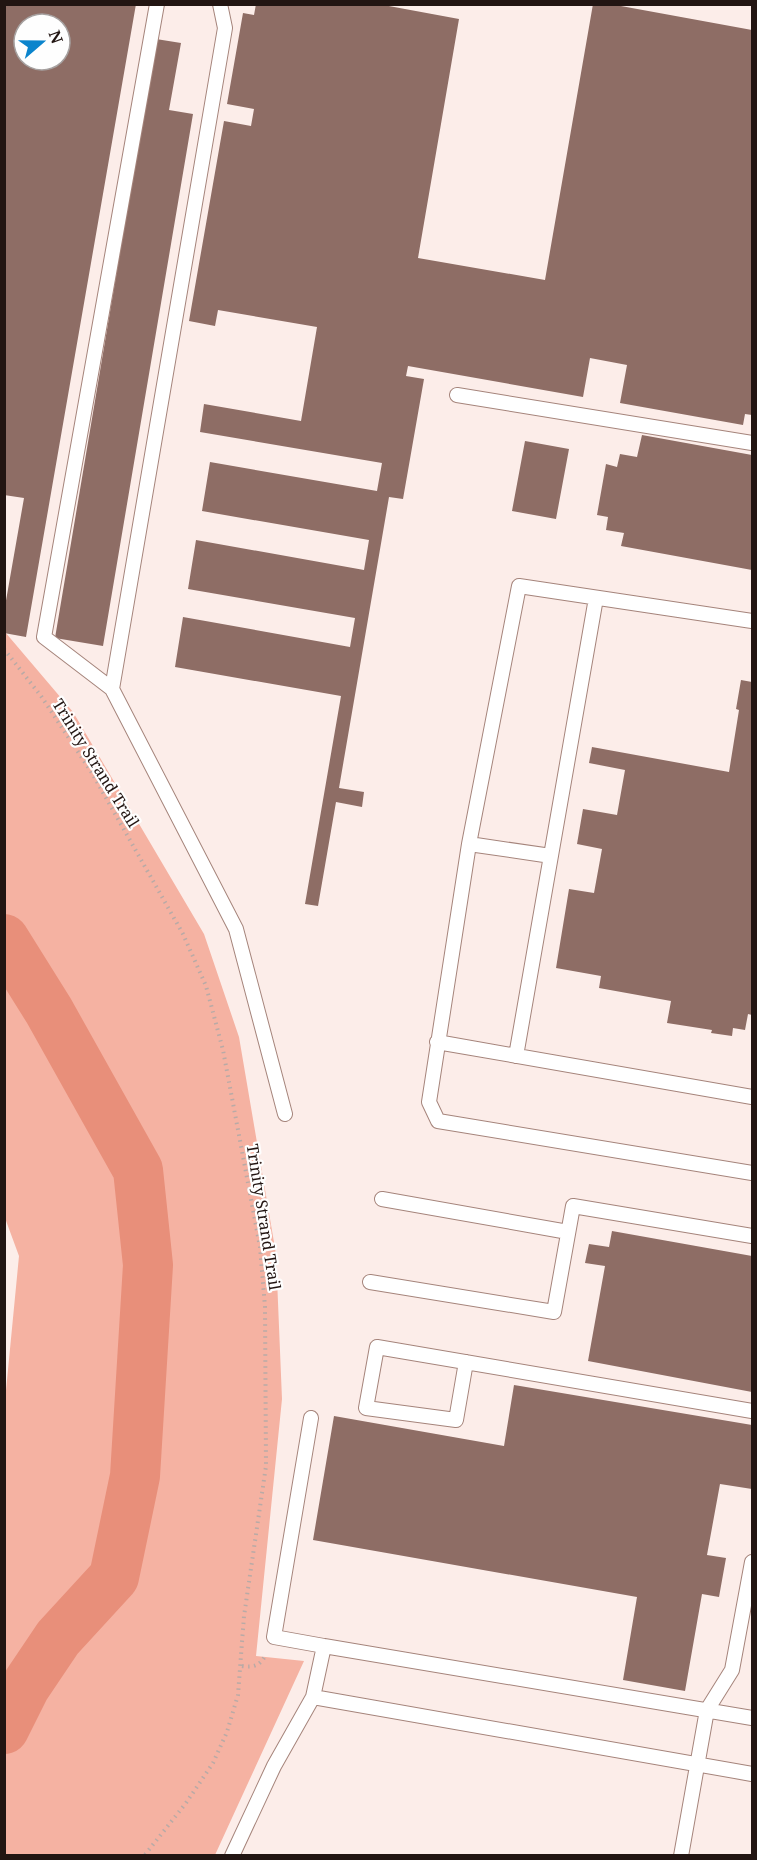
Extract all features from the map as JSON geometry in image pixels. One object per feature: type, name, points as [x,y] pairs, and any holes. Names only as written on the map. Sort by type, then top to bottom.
[{"type":"lane","points":[[157,4],[44,637],[112,689],[236,929],[285,1114]]},
{"type":"lane","points":[[112,689],[225,28],[220,4]]},
{"type":"lane","points":[[456,395],[753,443]]},
{"type":"lane","points":[[753,621],[519,586],[469,844],[429,1102],[438,1120],[753,1173]]},
{"type":"lane","points":[[516,1056],[596,598]]},
{"type":"lane","points":[[469,844],[551,856]]},
{"type":"lane","points":[[437,1042],[753,1097]]},
{"type":"lane","points":[[382,1199],[568,1232]]},
{"type":"lane","points":[[370,1282],[554,1312],[573,1206],[753,1236]]},
{"type":"lane","points":[[466,1362],[456,1420],[366,1408],[377,1347],[466,1362],[753,1411]]},
{"type":"lane","points":[[311,1418],[274,1637],[753,1718]]},
{"type":"lane","points":[[681,1856],[707,1710],[732,1670],[753,1562]]},
{"type":"lane","points":[[232,1856],[274,1766],[313,1697],[324,1646]]},
{"type":"lane","points":[[313,1697],[753,1774]]},
{"type":"path","name":"Trinity Strand Trail","points":[[4,649],[41,696],[92,773],[183,934],[206,986],[223,1050],[260,1247],[265,1306],[266,1466],[244,1616],[238,1695],[227,1732],[213,1763],[186,1803],[144,1856]]},
{"type":"path","points":[[242,1666],[258,1665],[274,1637]]},
{"type":"shaded area","points":[[5,632],[73,712],[204,934],[239,1037],[276,1254],[282,1399],[256,1656],[304,1661],[215,1855],[5,1855],[4,1411],[19,1256],[5,1218]]},
{"type":"building","points":[[4,4],[136,4],[26,637],[4,633],[4,612],[24,498],[4,495]]},
{"type":"building","points":[[256,4],[378,4],[459,19],[418,258],[545,280],[593,4],[610,4],[752,30],[752,415],[745,414],[743,425],[620,403],[627,365],[590,358],[583,397],[408,366],[406,376],[424,379],[403,499],[389,497],[339,788],[364,792],[362,807],[336,802],[318,906],[305,904],[341,696],[175,667],[183,617],[350,647],[355,618],[188,589],[196,540],[364,570],[369,540],[202,511],[210,462],[377,491],[382,463],[200,432],[204,404],[301,421],[317,327],[218,310],[215,326],[189,321],[224,121],[251,126],[254,109],[227,104],[243,13],[254,15]]},
{"type":"building","points":[[156,39],[181,43],[169,110],[193,114],[103,646],[55,638]]},
{"type":"building","points":[[642,435],[752,455],[752,570],[621,546],[624,533],[606,530],[608,517],[597,515],[606,464],[617,467],[620,454],[637,457]]},
{"type":"building","points":[[525,441],[569,449],[556,519],[512,511]]},
{"type":"building","points":[[741,680],[752,682],[752,1015],[748,1014],[745,1030],[733,1028],[732,1036],[711,1033],[712,1030],[667,1023],[671,1001],[599,988],[601,976],[556,968],[569,889],[594,893],[602,849],[577,844],[583,809],[617,815],[625,770],[589,763],[592,747],[729,772],[739,710],[736,709]]},
{"type":"building","points":[[612,1231],[752,1256],[752,1392],[588,1361],[605,1266],[585,1263],[589,1244],[609,1247]]},
{"type":"building","points":[[514,1385],[752,1425],[752,1489],[720,1484],[707,1555],[726,1558],[719,1597],[702,1594],[685,1691],[623,1680],[637,1597],[313,1540],[334,1416],[504,1446]]},
{"type":"waterway","points":[[4,939],[49,1011],[138,1170],[148,1265],[135,1476],[114,1577],[58,1638],[25,1687],[4,1729]]}]
